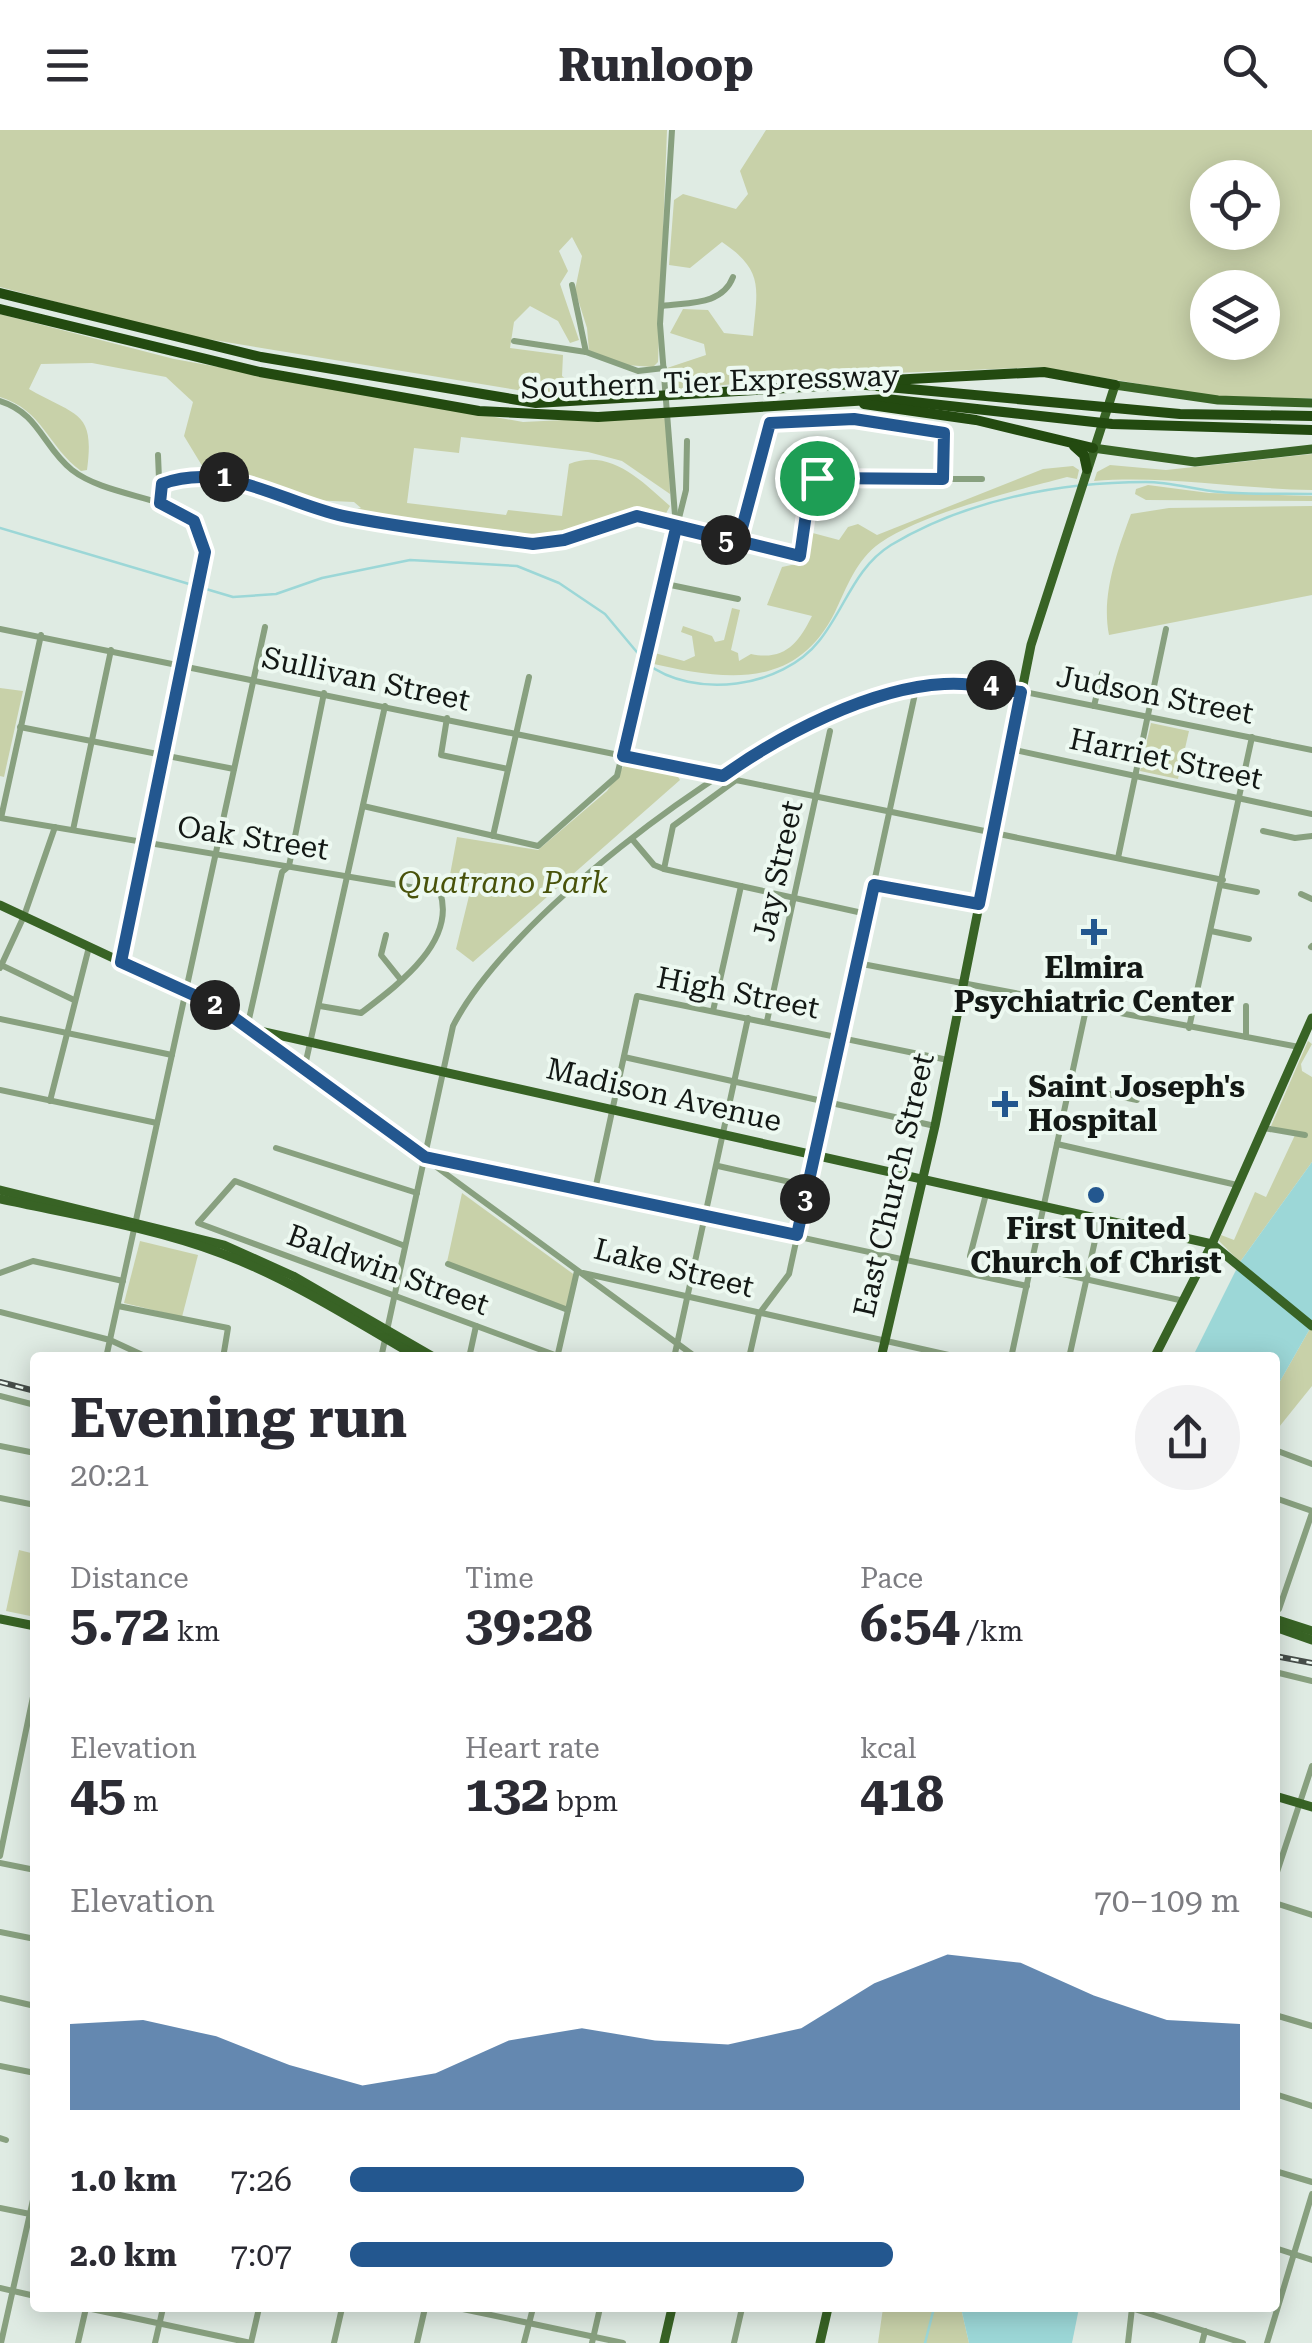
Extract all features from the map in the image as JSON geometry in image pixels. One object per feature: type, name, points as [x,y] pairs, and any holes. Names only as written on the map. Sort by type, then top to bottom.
[{"type":"highway","name":"Southern Tier Expressway","points":[[0,294],[261,357],[536,403],[855,384],[1180,414],[1312,416]]},
{"type":"highway","name":"Southern Tier Expressway","points":[[0,308],[260,372],[479,411],[598,417],[834,400],[926,402],[1112,424],[1312,430]]},
{"type":"highway","points":[[855,384],[1044,372],[1115,385]]},
{"type":"highway","points":[[834,400],[976,420],[1093,448]]},
{"type":"highway","points":[[1073,445],[1084,455],[1087,469]]},
{"type":"main road","name":"East Church Street","points":[[883,1352],[936,1126],[1038,620],[1115,385]]},
{"type":"main road","points":[[1115,385],[1218,400],[1312,403]]},
{"type":"main road","points":[[1093,448],[1195,462],[1312,448]]},
{"type":"main road","name":"Lake Street","points":[[0,905],[218,1006],[248,1028]]},
{"type":"main road","points":[[1157,1352],[1212,1244],[1312,1018]]},
{"type":"main road","name":"Madison Avenue","points":[[248,1028],[1212,1244],[1312,1326]]},
{"type":"main road","points":[[0,1190],[135,1224],[254,1266],[423,1352]]},
{"type":"main road","points":[[0,1199],[135,1224]]},
{"type":"main road","points":[[386,1334],[411,1352]]},
{"type":"main road","points":[[1280,1616],[1312,1632]]},
{"type":"main road","points":[[0,1619],[30,1625]]},
{"type":"main road","points":[[1280,1629],[1312,1640]]},
{"type":"main road","points":[[1280,1797],[1312,1807]]},
{"type":"main road","points":[[664,2343],[671,2312]]},
{"type":"main road","points":[[820,2343],[827,2312]]},
{"type":"street","points":[[672,130],[662,303],[676,528]]},
{"type":"street","points":[[662,303],[712,299],[723,294],[732,276]]},
{"type":"street","points":[[572,285],[586,352]]},
{"type":"street","points":[[514,341],[586,352],[638,371],[664,368]]},
{"type":"street","points":[[0,401],[31,417],[61,459],[80,474],[160,503],[194,521],[205,552],[121,962]]},
{"type":"street","points":[[738,543],[764,431],[779,420],[854,419],[944,433],[943,479]]},
{"type":"street","points":[[363,806],[538,846],[617,776],[686,490],[687,442]]},
{"type":"street","points":[[158,455],[160,503]]},
{"type":"street","points":[[162,484],[188,474],[214,475],[346,517],[533,544],[564,540],[637,516],[800,556],[810,486],[818,478],[982,480]]},
{"type":"street","points":[[661,583],[738,599]]},
{"type":"street","points":[[107,1352],[265,628]]},
{"type":"street","name":"Sullivan Street","points":[[0,629],[723,776]]},
{"type":"street","points":[[1118,858],[1166,629]]},
{"type":"street","points":[[0,818],[41,636]]},
{"type":"street","points":[[74,830],[111,650]]},
{"type":"street","points":[[1094,706],[1102,674]]},
{"type":"street","points":[[493,836],[528,678]]},
{"type":"street","name":"Judson Street","points":[[444,1071],[452,1026],[468,995],[512,946],[632,839],[772,744],[834,714],[916,688],[968,684],[1312,750]]},
{"type":"street","points":[[750,1352],[759,1314],[789,1274],[916,688]]},
{"type":"street","points":[[248,1028],[282,872],[288,866],[324,693]]},
{"type":"street","points":[[304,1071],[385,706]]},
{"type":"street","points":[[447,718],[441,755],[508,768]]},
{"type":"street","points":[[20,726],[234,769]]},
{"type":"street","name":"Jay Street","points":[[768,1021],[830,731]]},
{"type":"street","points":[[1188,1028],[1252,737]]},
{"type":"street","name":"Harriet Street","points":[[1010,749],[1312,814]]},
{"type":"street","points":[[664,869],[673,826],[736,780],[1118,858],[1257,892]]},
{"type":"street","name":"Oak Street","points":[[0,818],[440,892],[443,901],[430,951],[401,980]]},
{"type":"street","points":[[55,826],[24,916],[0,966],[74,1000]]},
{"type":"street","points":[[1263,831],[1295,838],[1312,834]]},
{"type":"street","points":[[632,839],[654,865],[664,869],[867,914]]},
{"type":"street","points":[[874,885],[979,904]]},
{"type":"street","points":[[714,1011],[741,886]]},
{"type":"street","points":[[1301,894],[1312,899]]},
{"type":"street","points":[[1211,932],[1249,939]]},
{"type":"street","points":[[320,1006],[361,1013],[401,980],[381,956],[386,935]]},
{"type":"street","points":[[50,1100],[89,946]]},
{"type":"street","points":[[857,963],[1299,1047]]},
{"type":"street","name":"High Street","points":[[624,1057],[636,996],[948,1060]]},
{"type":"street","points":[[1246,1006],[1246,1037]]},
{"type":"street","points":[[1013,1352],[1086,1008]]},
{"type":"street","points":[[675,1352],[748,1018]]},
{"type":"street","points":[[0,1019],[172,1055]]},
{"type":"street","name":"Lake Street","points":[[248,1028],[577,1271],[934,1352]]},
{"type":"street","points":[[594,1190],[624,1057],[936,1126]]},
{"type":"street","points":[[382,1352],[444,1071]]},
{"type":"street","points":[[1071,1086],[1137,1100]]},
{"type":"street","points":[[0,1090],[157,1123]]},
{"type":"street","points":[[1263,1128],[1305,1135]]},
{"type":"street","points":[[1058,1144],[1238,1185]]},
{"type":"street","points":[[276,1148],[417,1193]]},
{"type":"street","points":[[425,1157],[594,1190],[1027,1286]]},
{"type":"street","points":[[718,1166],[808,1186]]},
{"type":"street","name":"Baldwin Street","points":[[405,1246],[234,1181],[198,1223],[546,1352]]},
{"type":"street","points":[[970,1256],[986,1192]]},
{"type":"street","points":[[1071,1352],[1100,1218]]},
{"type":"street","points":[[0,1273],[32,1261],[123,1281]]},
{"type":"street","points":[[448,1264],[568,1310]]},
{"type":"street","points":[[1031,1267],[1185,1301]]},
{"type":"street","points":[[560,1352],[577,1271],[689,1352]]},
{"type":"street","points":[[118,1306],[228,1328],[223,1352]]},
{"type":"street","points":[[0,1312],[110,1340],[136,1352]]},
{"type":"street","points":[[470,1352],[476,1326]]},
{"type":"street","points":[[0,1396],[30,1403]]},
{"type":"street","points":[[0,1446],[30,1452]]},
{"type":"street","points":[[1280,1452],[1312,1464]]},
{"type":"street","points":[[0,1498],[30,1504]]},
{"type":"street","points":[[1280,1500],[1312,1512],[1280,1605]]},
{"type":"street","points":[[1280,1673],[1312,1681]]},
{"type":"street","points":[[30,1712],[0,1860],[30,1869]]},
{"type":"street","points":[[1280,1862],[1312,1766]]},
{"type":"street","points":[[1280,1904],[1312,1914]]},
{"type":"street","points":[[0,1932],[30,1938]]},
{"type":"street","points":[[0,1998],[30,2005]]},
{"type":"street","points":[[1280,2016],[1312,2025]]},
{"type":"street","points":[[0,2066],[30,2072]]},
{"type":"street","points":[[1280,2096],[1312,2106]]},
{"type":"street","points":[[1280,2172],[1312,2182]]},
{"type":"street","points":[[1280,2302],[1312,2194]]},
{"type":"street","points":[[0,2208],[30,2215]]},
{"type":"street","points":[[1,2343],[30,2223]]},
{"type":"street","points":[[1280,2250],[1312,2260]]},
{"type":"street","points":[[0,2288],[30,2295]]},
{"type":"street","points":[[78,2343],[86,2312]]},
{"type":"street","points":[[106,2312],[251,2343],[257,2312]]},
{"type":"street","points":[[155,2343],[162,2312]]},
{"type":"street","points":[[334,2343],[341,2312]]},
{"type":"street","points":[[417,2343],[424,2312]]},
{"type":"street","points":[[477,2312],[592,2340],[624,2343]]},
{"type":"street","points":[[524,2343],[531,2312]]},
{"type":"street","points":[[592,2340],[599,2312]]},
{"type":"street","points":[[734,2343],[741,2312]]},
{"type":"street","points":[[1128,2343],[1132,2312]]},
{"type":"street","points":[[1145,2312],[1244,2343]]},
{"type":"street","points":[[1268,2343],[1277,2312]]},
{"type":"street","points":[[1202,2343],[1205,2331]]},
{"type":"green space","points":[[0,130],[667,130],[658,362],[653,367],[626,365],[589,351],[587,328],[575,290],[582,256],[572,237],[559,251],[568,271],[560,284],[579,340],[570,343],[558,321],[530,306],[514,322],[510,348],[563,355],[562,376],[575,386],[554,396],[177,334],[0,287]]},
{"type":"green space","points":[[766,130],[1312,130],[1312,398],[1232,400],[1041,367],[820,376],[670,390],[667,368],[706,355],[704,344],[670,333],[683,309],[708,310],[724,333],[753,336],[756,306],[752,272],[722,242],[690,268],[669,265],[674,200],[683,194],[736,209],[748,194],[740,171]]},
{"type":"green space","points":[[0,314],[174,359],[523,422],[667,415],[670,494],[622,461],[588,452],[461,437],[459,453],[414,448],[407,503],[506,515],[508,510],[562,516],[569,464],[598,460],[624,469],[670,506],[664,517],[626,517],[534,541],[354,514],[346,512],[361,508],[354,502],[310,500],[204,469],[184,436],[193,402],[166,377],[92,363],[41,364],[29,389],[71,411],[85,425],[89,450],[87,470],[81,471],[36,420],[0,397]]},
{"type":"green space","points":[[1312,454],[1312,490],[1148,480],[1094,481],[1097,472],[1110,465],[1166,470]]},
{"type":"green space","points":[[1073,466],[1079,470],[1077,479],[1067,477],[970,504],[920,522],[880,543],[858,566],[818,638],[778,668],[729,675],[649,663],[651,652],[684,661],[695,656],[692,636],[681,632],[683,626],[712,636],[715,642],[724,640],[732,608],[740,610],[731,650],[738,653],[739,661],[751,654],[772,655],[789,648],[812,616],[767,605],[782,567],[801,563],[809,532],[839,540],[848,527],[858,524],[877,535],[1043,469]]},
{"type":"green space","points":[[1148,485],[1209,493],[1312,496],[1312,501],[1146,500],[1135,494],[1136,489]]},
{"type":"green space","points":[[1312,506],[1312,595],[1109,635],[1109,589],[1131,514],[1169,508]]},
{"type":"green space","points":[[0,688],[23,691],[4,777],[0,776]]},
{"type":"green space","points":[[1151,723],[1189,731],[1178,779],[1140,771]]},
{"type":"green space","name":"Quatrano Park","points":[[625,764],[677,775],[680,780],[473,962],[456,949],[469,896],[447,891],[457,837],[538,850],[607,791]]},
{"type":"green space","points":[[1308,1041],[1312,1044],[1301,1064],[1302,1071],[1312,1077],[1312,1162],[1240,1262],[1219,1241],[1221,1235],[1234,1240],[1255,1192],[1266,1197],[1295,1135],[1271,1126]]},
{"type":"green space","points":[[462,1193],[576,1276],[568,1310],[447,1262]]},
{"type":"green space","points":[[140,1241],[198,1255],[182,1317],[124,1303]]},
{"type":"green space","points":[[1312,1325],[1312,1386],[1280,1426],[1280,1381]]},
{"type":"green space","points":[[19,1550],[30,1553],[30,1616],[6,1611]]},
{"type":"green space","points":[[882,2312],[962,2312],[969,2343],[878,2343]]},
{"type":"water","points":[[1312,1162],[1312,1325],[1280,1381],[1280,1352],[1195,1352],[1240,1262]]},
{"type":"water","points":[[962,2312],[1078,2312],[1072,2343],[969,2343]]},
{"type":"waterway","points":[[646,663],[666,675],[712,685],[737,684],[783,669],[819,641],[878,554],[920,529],[982,505],[1047,490],[1113,483],[1165,483],[1232,493],[1312,494]]},
{"type":"waterway","points":[[0,528],[233,597],[276,594],[322,578],[410,560],[517,566],[559,583],[605,614],[641,657]]},
{"type":"waterway","points":[[925,2343],[933,2312]]},
{"type":"railway","points":[[0,1382],[30,1390]]},
{"type":"railway","points":[[1280,1657],[1312,1663]]},
{"type":"place","name":"Elmira Psychiatric Center","points":[[1094,932]]},
{"type":"place","name":"Saint Joseph's Hospital","points":[[1005,1104]]},
{"type":"place","name":"First United Church of Christ","points":[[1096,1195]]},
{"type":"route","points":[[817,478],[810,486],[800,556],[738,543],[680,529],[676,528],[670,522],[637,516],[564,540],[533,544],[346,517],[214,475],[188,474],[162,484],[160,503],[194,521],[205,552],[121,962],[218,1006],[425,1157],[797,1235],[874,885],[979,904],[1021,692],[968,684],[915,688],[804,727],[723,776],[623,756],[676,528],[738,543],[764,431],[770,423],[854,419],[944,433],[943,479],[817,478]]}]
